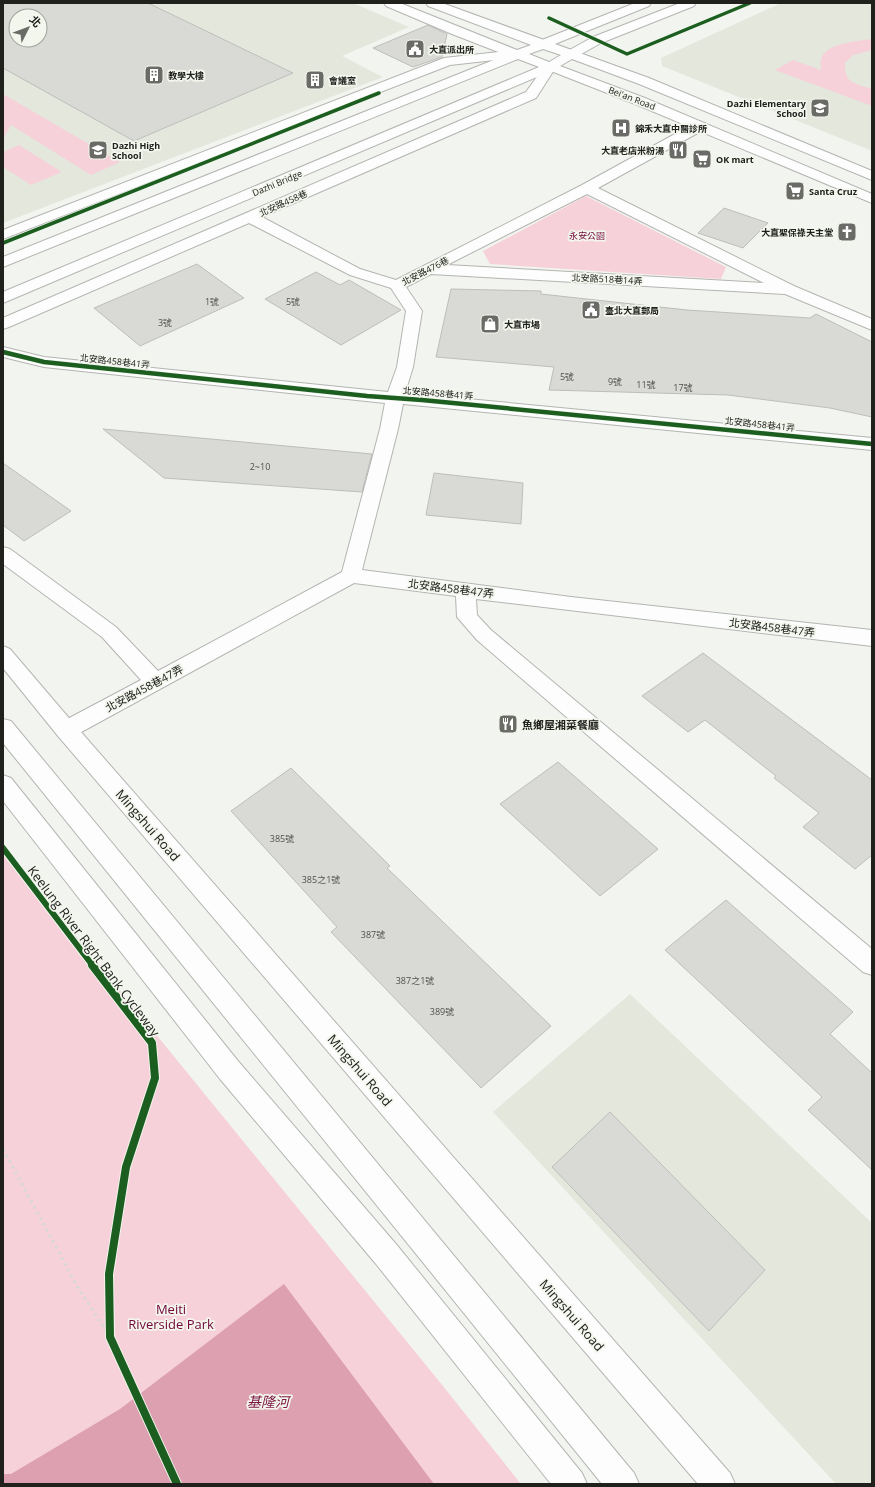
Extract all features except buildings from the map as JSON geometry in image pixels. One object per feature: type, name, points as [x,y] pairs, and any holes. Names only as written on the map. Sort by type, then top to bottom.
[{"type":"street","name":"Bei'an Road","points":[[390,3],[640,101],[872,199]]},
{"type":"street","name":"Bei'an Road","points":[[432,3],[541,45],[644,81],[872,176]]},
{"type":"street","points":[[3,262],[645,3]]},
{"type":"street","name":"Dazhi Bridge","points":[[3,298],[439,115],[550,67],[597,40],[690,3]]},
{"type":"street","points":[[3,235],[448,61],[517,54]]},
{"type":"street","name":"北安路458巷","points":[[3,324],[531,95],[550,67]]},
{"type":"street","name":"北安路476巷","points":[[351,576],[389,429],[395,398],[406,367],[414,311],[397,285],[587,188],[700,126]]},
{"type":"street","name":"北安路518巷14弄","points":[[587,188],[788,288],[872,325]]},
{"type":"street","points":[[250,217],[355,272],[397,285]]},
{"type":"street","name":"北安路518巷14弄","points":[[427,269],[788,288]]},
{"type":"street","name":"北安路458巷41弄","points":[[3,352],[44,362],[395,398],[872,444]]},
{"type":"street","points":[[3,554],[109,632],[155,681]]},
{"type":"street","name":"北安路458巷47弄","points":[[66,730],[351,576],[872,638]]},
{"type":"street","points":[[466,590],[467,617],[484,635],[872,964]]},
{"type":"street","name":"Mingshui Road","points":[[3,654],[66,730],[719,1484]]},
{"type":"street","points":[[3,727],[623,1484]]},
{"type":"street","points":[[3,784],[228,1070],[386,1254],[571,1484]]},
{"type":"path","points":[[3,1149],[77,1286],[113,1344]]},
{"type":"path","points":[[109,1321],[110,1337]]},
{"type":"shaded area","name":"Dazhi High School","points":[[3,3],[353,3],[409,27],[342,56],[383,77],[3,223]]},
{"type":"shaded area","name":"Dazhi Elementary School","points":[[781,3],[872,3],[872,151],[662,66],[661,58]]},
{"type":"shaded area","points":[[630,994],[872,1223],[872,1484],[836,1484],[493,1112]]},
{"type":"green space","points":[[872,39],[872,50],[853,55],[845,63],[845,70],[846,75],[852,82],[872,89],[872,106],[775,70],[793,60],[821,70],[821,60],[823,54],[828,50],[842,44]]},
{"type":"green space","points":[[3,94],[120,162],[91,175],[11,125],[3,139]]},
{"type":"green space","points":[[19,145],[62,172],[31,185],[3,167],[3,152]]},
{"type":"green space","name":"永安公園","points":[[586,196],[726,267],[721,279],[490,264],[483,251]]},
{"type":"green space","name":"Meiti Riverside Park","points":[[3,847],[443,1386],[521,1484],[3,1484]]},
{"type":"water","name":"基隆河","points":[[284,1284],[434,1484],[3,1484],[3,1474],[11,1474],[120,1409]]},
{"type":"cycle path","points":[[549,18],[627,54],[750,3]]},
{"type":"cycle path","points":[[3,243],[379,93]]},
{"type":"cycle path","points":[[3,352],[44,362],[367,396],[422,400],[872,444]]},
{"type":"cycle path","name":"Keelung River Right Bank Cycleway","points":[[3,848],[152,1043],[155,1078],[126,1167],[109,1274],[110,1337],[177,1484]]},
{"type":"place","name":"大直派出所","points":[[415,49]]},
{"type":"place","name":"教學大樓","points":[[154,75]]},
{"type":"place","name":"會議室","points":[[315,80]]},
{"type":"place","name":"Dazhi Elementary School","points":[[820,108]]},
{"type":"place","name":"錦禾大直中醫診所","points":[[621,128]]},
{"type":"place","name":"Dazhi High School","points":[[98,150]]},
{"type":"place","name":"大直老店米粉湯","points":[[678,150]]},
{"type":"place","name":"OK mart","points":[[702,159]]},
{"type":"place","name":"Santa Cruz","points":[[795,191]]},
{"type":"place","name":"大直聖保祿天主堂","points":[[847,232]]},
{"type":"place","name":"臺北大直郵局","points":[[591,310]]},
{"type":"place","name":"大直市場","points":[[490,324]]},
{"type":"place","name":"魚鄉屋湘菜餐廳","points":[[508,724]]}]
